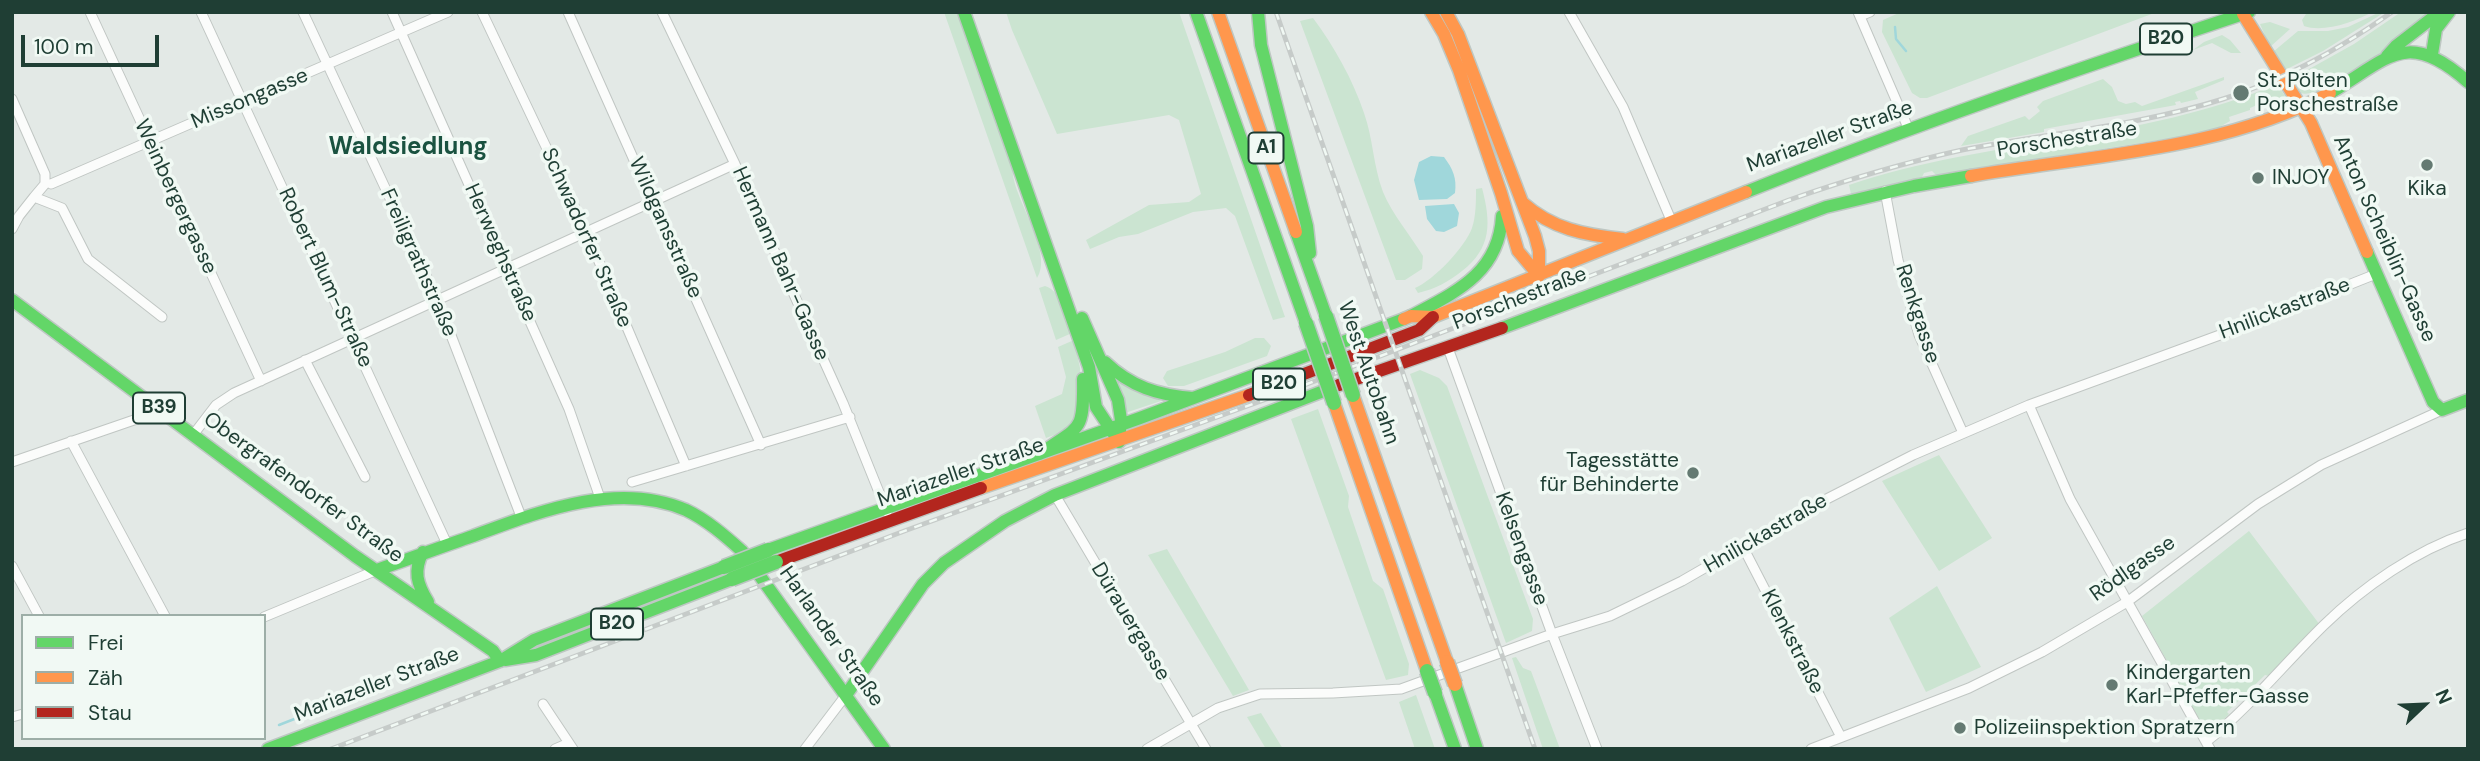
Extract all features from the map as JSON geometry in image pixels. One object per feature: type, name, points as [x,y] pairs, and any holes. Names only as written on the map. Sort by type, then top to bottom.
[{"type":"main road","points":[[964,12],[1088,352],[1118,400],[1121,420],[1115,427]]},
{"type":"main road","points":[[974,12],[1088,352],[1096,407],[1115,427],[1119,442]]},
{"type":"main road","name":"West Autobahn","points":[[1196,12],[1455,749]]},
{"type":"main road","name":"West Autobahn","points":[[1218,12],[1477,749]]},
{"type":"main road","points":[[1258,12],[1261,45],[1307,226],[1314,283]]},
{"type":"main road","points":[[1431,12],[1440,24],[1454,55],[1506,205],[1516,251],[1525,264],[1539,276]]},
{"type":"main road","points":[[1446,12],[1458,34],[1517,196],[1535,236],[1539,251],[1539,276]]},
{"type":"main road","points":[[2385,58],[2396,46],[2440,12]]},
{"type":"main road","points":[[2433,55],[2436,29],[2449,12]]},
{"type":"main road","name":"Mariazeller Straße","points":[[888,514],[1119,442],[1210,410],[1419,330],[1433,317],[1671,220],[2054,76],[2245,13]]},
{"type":"main road","name":"Anton Scheiblin-Gasse","points":[[2245,13],[2262,48],[2302,106],[2433,402],[2442,410]]},
{"type":"main road","points":[[2385,58],[2402,52],[2433,55],[2468,82]]},
{"type":"main road","name":"Porschestraße","points":[[846,695],[923,584],[944,563],[1005,521],[1055,495],[1333,387],[1448,348],[1826,207],[1885,191],[1952,178],[2180,144],[2246,128],[2302,106],[2385,58]]},
{"type":"main road","points":[[1411,316],[1453,293],[1484,270],[1501,238],[1503,220],[1498,186]]},
{"type":"main road","points":[[1517,196],[1534,214],[1557,227],[1585,235],[1623,239]]},
{"type":"main road","name":"Obergrafendorfer Straße","points":[[12,300],[163,410],[304,519],[493,651],[500,661]]},
{"type":"main road","name":"Mariazeller Straße","points":[[268,749],[500,661],[534,639],[728,573],[888,514],[1040,453],[1411,316],[1433,317]]},
{"type":"main road","points":[[1088,352],[1127,383],[1167,396],[1193,398]]},
{"type":"main road","points":[[1040,453],[1073,433],[1081,419],[1088,352]]},
{"type":"main road","name":"Rödlgasse","points":[[2442,410],[2468,400]]},
{"type":"main road","name":"Harlander Straße","points":[[377,570],[522,519],[600,498],[643,499],[686,511],[712,526],[742,551],[884,749]]},
{"type":"main road","points":[[423,552],[415,565],[415,573],[431,606]]},
{"type":"street","name":"Weinbergergasse","points":[[90,12],[261,381]]},
{"type":"street","name":"Robert Blum-Straße","points":[[201,12],[447,544]]},
{"type":"street","name":"Freiligrathstraße","points":[[303,12],[437,299],[522,519]]},
{"type":"street","name":"Herweghstraße","points":[[392,12],[569,409],[600,498]]},
{"type":"street","name":"Missongasse","points":[[51,184],[447,12]]},
{"type":"street","name":"Schwadorfer Straße","points":[[482,12],[586,231],[686,466]]},
{"type":"street","name":"Wildgansstraße","points":[[568,12],[761,445]]},
{"type":"street","name":"Hermann Bahr-Gasse","points":[[662,12],[735,164],[849,417],[888,514]]},
{"type":"street","points":[[1569,12],[1623,107],[1671,220]]},
{"type":"street","points":[[1870,12],[1859,14],[1909,130]]},
{"type":"street","points":[[12,99],[44,174],[45,184],[15,213],[12,229]]},
{"type":"street","points":[[193,435],[216,405],[234,393],[735,164]]},
{"type":"street","name":"Renkgasse","points":[[1885,191],[1898,260],[1919,335],[1963,433]]},
{"type":"street","points":[[34,197],[62,208],[88,259],[162,317]]},
{"type":"street","name":"Hnilickastraße","points":[[1147,749],[1218,708],[1260,694],[1401,689],[1552,634],[1595,622],[1682,581],[1863,479],[1963,433],[2029,405],[2258,321],[2376,274]]},
{"type":"street","name":"Kelsengasse","points":[[1448,348],[1552,634],[1597,749]]},
{"type":"street","points":[[305,360],[365,477]]},
{"type":"street","points":[[2029,405],[2070,499],[2208,745],[2326,623],[2380,580],[2427,548],[2468,533]]},
{"type":"street","points":[[12,462],[163,410]]},
{"type":"street","name":"Rödlgasse","points":[[1811,749],[1969,688],[2042,652],[2127,602],[2258,504],[2321,465],[2442,410]]},
{"type":"street","points":[[632,482],[849,417]]},
{"type":"street","points":[[71,442],[164,614]]},
{"type":"street","name":"Dürauergasse","points":[[1055,495],[1206,749]]},
{"type":"street","name":"Klenkstraße","points":[[1743,547],[1841,737]]},
{"type":"street","points":[[12,566],[38,614]]},
{"type":"street","points":[[266,616],[377,570]]},
{"type":"street","name":"Porschestraße","points":[[805,749],[846,695]]},
{"type":"street","points":[[544,704],[571,746],[555,749]]},
{"type":"green space","points":[[944,12],[961,12],[1013,159],[1014,180],[1041,256],[1041,268],[1037,278]]},
{"type":"green space","points":[[1006,12],[1179,12],[1285,317],[1273,320],[1235,216],[1226,208],[1193,212],[1138,234],[1119,237],[1090,249],[1086,240],[1149,205],[1189,202],[1201,194],[1179,120],[1169,115],[1057,134]]},
{"type":"green space","points":[[1901,12],[2157,12],[1927,98],[1920,98],[1912,93],[1882,32],[1883,20]]},
{"type":"green space","points":[[2310,12],[2372,12],[2348,23],[2312,28],[2304,26],[2302,20]]},
{"type":"green space","points":[[2385,12],[2323,51],[2289,68],[2286,69],[2273,52],[2298,31],[2328,31],[2348,27]]},
{"type":"green space","points":[[2401,12],[2434,12],[2347,76],[2312,93],[2301,93],[2293,78],[2354,44]]},
{"type":"green space","points":[[1313,18],[1342,64],[1360,101],[1383,192],[1396,217],[1423,256],[1422,269],[1405,280],[1396,280],[1300,21]]},
{"type":"green space","points":[[2270,22],[2290,29],[2270,47],[2260,24]]},
{"type":"green space","points":[[2222,35],[2241,53],[2231,53],[2212,43],[2193,50],[2204,42]]},
{"type":"green space","points":[[2224,77],[2224,80],[2195,92],[2198,99],[2175,102],[2176,105],[1961,146],[1968,136],[2025,116],[2029,120],[2040,111],[2037,107],[2043,101],[2103,79],[2112,87],[2118,101],[2126,104],[2135,102],[2142,106]]},
{"type":"green space","points":[[2277,84],[2284,98],[2259,107],[2257,105],[2229,117],[2230,121],[2218,128],[2185,136],[1936,175],[1932,171],[1924,173],[1922,177],[1851,194],[1849,185],[1902,170],[2172,118]]},
{"type":"green space","points":[[1482,188],[1488,223],[1484,244],[1479,253],[1452,279],[1418,293],[1415,288],[1440,271],[1468,236],[1474,219],[1476,189]]},
{"type":"green space","points":[[1045,286],[1060,299],[1072,333],[1056,340],[1039,288]]},
{"type":"green space","points":[[1255,338],[1264,338],[1271,346],[1267,356],[1184,386],[1168,386],[1163,378],[1167,371],[1225,352]]},
{"type":"green space","points":[[1074,340],[1080,368],[1079,415],[1065,431],[1046,438],[1035,406],[1062,394],[1066,377],[1058,347]]},
{"type":"green space","points":[[1107,370],[1161,401],[1125,413]]},
{"type":"green space","points":[[1420,370],[1439,378],[1447,386],[1533,619],[1532,631],[1506,643],[1410,374]]},
{"type":"green space","points":[[1318,409],[1349,496],[1348,507],[1373,581],[1383,589],[1409,664],[1408,675],[1386,680],[1291,419]]},
{"type":"green space","points":[[1939,455],[1992,538],[1939,571],[1882,481]]},
{"type":"green space","points":[[2249,531],[2320,625],[2269,676],[2265,675],[2227,712],[2229,714],[2215,729],[2205,730],[2142,616]]},
{"type":"green space","points":[[1167,549],[1249,690],[1233,696],[1148,555]]},
{"type":"green space","points":[[1937,586],[1981,667],[1926,692],[1889,618]]},
{"type":"green space","points":[[1516,657],[1523,668],[1531,671],[1560,749],[1543,749],[1512,658]]},
{"type":"green space","points":[[1416,695],[1435,749],[1415,749],[1399,702]]},
{"type":"green space","points":[[1261,713],[1283,749],[1266,749],[1247,717]]},
{"type":"water","points":[[1431,156],[1444,157],[1454,174],[1455,193],[1447,199],[1419,200],[1414,180],[1419,162]]},
{"type":"water","points":[[1454,204],[1459,213],[1457,226],[1444,232],[1436,231],[1427,219],[1425,206]]},
{"type":"waterway","points":[[1895,27],[1896,39],[1906,51]]},
{"type":"waterway","points":[[279,725],[307,714]]},
{"type":"railway","points":[[1276,12],[1535,749]]},
{"type":"railway","points":[[331,749],[907,530],[1294,389],[1789,200],[1875,172],[1940,155],[2126,123],[2223,99],[2268,83],[2311,62],[2392,12]]},
{"type":"traffic: fast","points":[[964,12],[1089,367],[1096,407],[1119,442]]},
{"type":"traffic: fast","points":[[1196,12],[1306,323]]},
{"type":"traffic: fast","points":[[1258,12],[1261,45],[1307,226],[1310,253]]},
{"type":"traffic: fast","points":[[1746,192],[1996,98],[2249,12]]},
{"type":"traffic: fast","points":[[2387,56],[2440,12]]},
{"type":"traffic: fast","points":[[2432,54],[2436,29],[2449,12]]},
{"type":"traffic: fast","points":[[2330,93],[2383,60],[2412,52],[2447,65],[2468,82]]},
{"type":"traffic: fast","points":[[1502,328],[1826,207],[1914,186],[1971,176]]},
{"type":"traffic: fast","points":[[1411,316],[1459,289],[1484,266],[1499,236],[1502,216]]},
{"type":"traffic: fast","points":[[1296,232],[1326,316]]},
{"type":"traffic: fast","points":[[2367,252],[2433,402],[2442,410],[2468,400]]},
{"type":"traffic: fast","points":[[12,300],[355,556],[493,651],[500,661]]},
{"type":"traffic: fast","points":[[1326,316],[1353,395]]},
{"type":"traffic: fast","points":[[1082,318],[1118,400],[1121,420],[1119,442]]},
{"type":"traffic: fast","points":[[768,550],[1140,418],[1404,319]]},
{"type":"traffic: fast","points":[[1306,323],[1334,403]]},
{"type":"traffic: fast","points":[[1105,362],[1135,384],[1168,395],[1193,398]]},
{"type":"traffic: fast","points":[[1040,454],[1077,426],[1082,410],[1083,379]]},
{"type":"traffic: fast","points":[[846,695],[923,584],[944,563],[1005,521],[1055,495],[1339,385]]},
{"type":"traffic: fast","points":[[377,570],[524,518],[578,503],[633,498],[686,510],[708,523],[742,551],[884,749]]},
{"type":"traffic: fast","points":[[724,567],[768,550]]},
{"type":"traffic: fast","points":[[423,552],[417,571],[421,589],[428,602]]},
{"type":"traffic: fast","points":[[732,579],[776,562]]},
{"type":"traffic: fast","points":[[268,749],[500,661],[534,640],[724,567]]},
{"type":"traffic: fast","points":[[505,660],[536,655],[732,579]]},
{"type":"traffic: fast","points":[[1427,671],[1435,693]]},
{"type":"traffic: fast","points":[[1455,684],[1477,749]]},
{"type":"traffic: fast","points":[[1435,693],[1455,749]]},
{"type":"traffic: slow","points":[[1218,12],[1296,232]]},
{"type":"traffic: slow","points":[[1431,12],[1444,34],[1459,70],[1518,251],[1539,276]]},
{"type":"traffic: slow","points":[[1446,12],[1458,34],[1535,236],[1539,251],[1539,276]]},
{"type":"traffic: slow","points":[[2243,14],[2311,123],[2367,252]]},
{"type":"traffic: slow","points":[[1971,176],[2108,156],[2200,139],[2288,112],[2330,93]]},
{"type":"traffic: slow","points":[[1404,319],[1411,316],[1433,317],[1746,192]]},
{"type":"traffic: slow","points":[[1523,203],[1557,225],[1623,239]]},
{"type":"traffic: slow","points":[[981,488],[1249,395]]},
{"type":"traffic: slow","points":[[1353,395],[1447,662]]},
{"type":"traffic: slow","points":[[1334,403],[1427,671]]},
{"type":"traffic: slow","points":[[1447,662],[1455,684]]},
{"type":"traffic: jam","points":[[1249,395],[1419,330],[1433,317]]},
{"type":"traffic: jam","points":[[1339,385],[1502,328]]},
{"type":"traffic: jam","points":[[776,562],[981,488]]},
{"type":"place","name":"St. Pölten Porschestraße","points":[[2241,93]]},
{"type":"place","name":"Kika","points":[[2427,165]]},
{"type":"place","name":"INJOY","points":[[2258,178]]},
{"type":"place","name":"Tagesstätte für Behinderte","points":[[1693,473]]},
{"type":"place","name":"Kindergarten Karl-Pfeffer-Gasse","points":[[2112,685]]},
{"type":"place","name":"Polizeiinspektion Spratzern","points":[[1960,728]]},
{"type":"district","name":"Waldsiedlung","points":[[408,148]]}]
